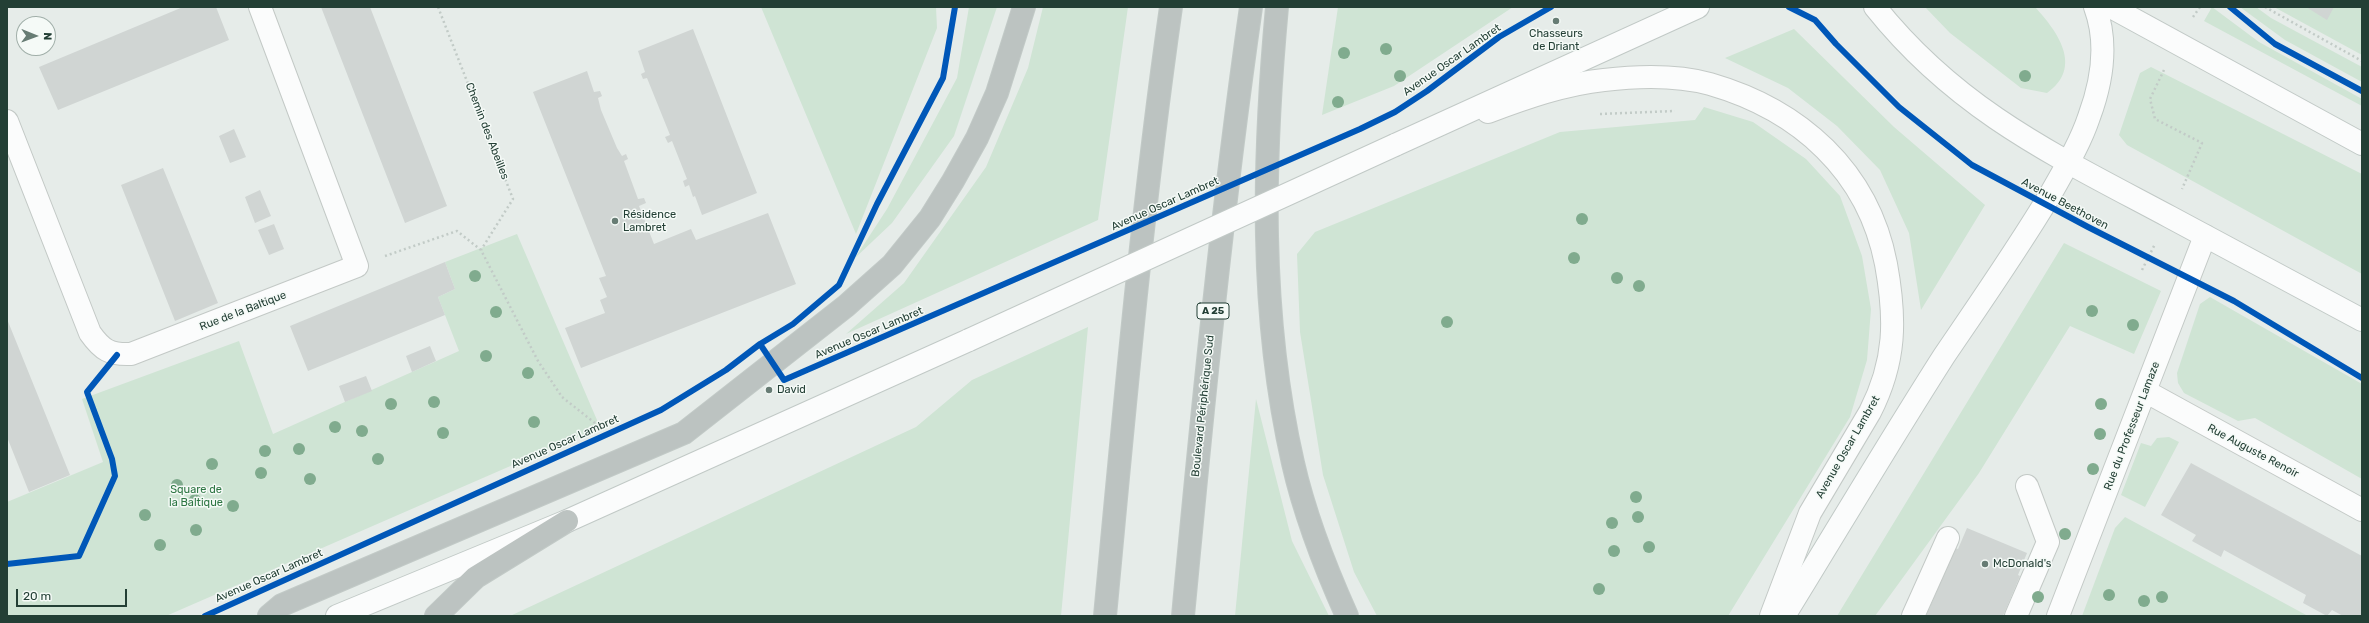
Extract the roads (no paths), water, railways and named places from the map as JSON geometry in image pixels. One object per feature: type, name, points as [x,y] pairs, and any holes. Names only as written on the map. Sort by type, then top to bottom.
[{"type":"highway","points":[[268,616],[282,605],[684,433],[846,306],[892,265],[930,218],[977,138],[997,93],[1024,7]]},
{"type":"highway","points":[[1104,616],[1127,379],[1171,7]]},
{"type":"highway","name":"Boulevard Périphérique Sud","points":[[1183,616],[1205,378],[1237,110],[1251,7]]},
{"type":"highway","points":[[1277,7],[1269,125],[1267,246],[1270,316],[1278,383],[1293,464],[1325,568],[1347,616]]},
{"type":"highway","points":[[436,616],[476,576],[567,521]]},
{"type":"main road","name":"Rue de la Baltique","points":[[7,121],[90,333],[106,352],[131,354],[356,266],[260,7]]},
{"type":"main road","name":"Avenue Oscar Lambret","points":[[338,616],[567,521],[969,340],[1395,145],[1675,13],[1698,7]]},
{"type":"main road","points":[[1875,7],[1925,62],[1965,97],[2005,126],[2068,164],[2170,216],[2362,320]]},
{"type":"main road","points":[[1784,616],[1943,358],[2027,231],[2068,164],[2089,118],[2099,82],[2102,35],[2095,7]]},
{"type":"main road","points":[[2111,7],[2362,144]]},
{"type":"main road","name":"Avenue Oscar Lambret","points":[[1395,145],[1512,103],[1603,80],[1646,78],[1689,80],[1709,84],[1759,103],[1806,131],[1826,148],[1842,165],[1857,187],[1874,223],[1883,252],[1890,285],[1892,336],[1886,374],[1870,412],[1810,513],[1771,616]]},
{"type":"main road","name":"Rue du Professeur Lamaze","points":[[2058,616],[2205,236]]},
{"type":"main road","name":"Rue Auguste Renoir","points":[[2145,391],[2362,510]]},
{"type":"main road","points":[[2016,616],[2048,542],[2027,486]]},
{"type":"main road","points":[[1913,616],[1948,538]]},
{"type":"place","name":"Chasseurs de Driant","points":[[1556,21]]},
{"type":"place","name":"Résidence Lambret","points":[[615,221]]},
{"type":"place","name":"David","points":[[769,390]]},
{"type":"place","name":"McDonald's","points":[[1985,564]]},
{"type":"park label","name":"Square de la Baltique","points":[[196,496]]}]
